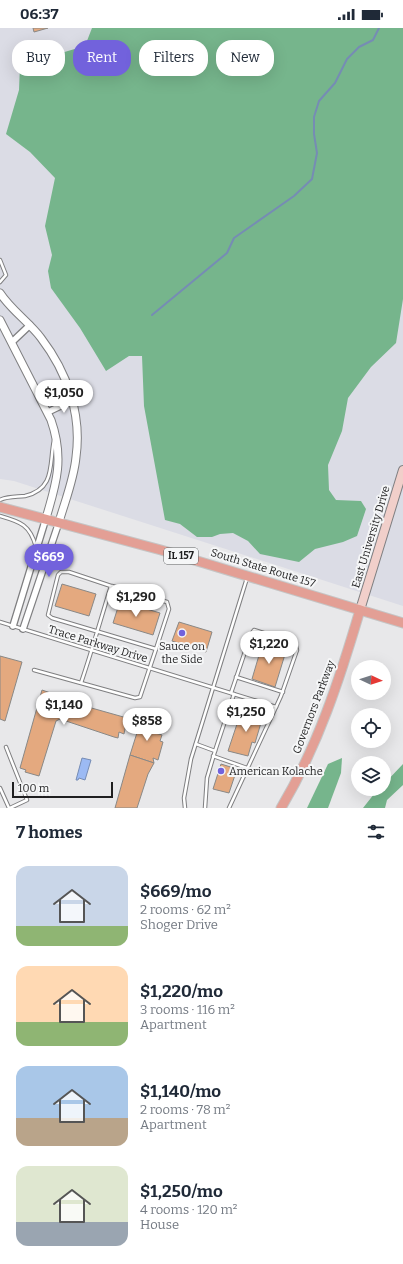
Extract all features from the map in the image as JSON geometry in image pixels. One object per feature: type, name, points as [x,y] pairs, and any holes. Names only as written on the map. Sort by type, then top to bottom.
[{"type":"main road","name":"East University Drive","points":[[360,610],[403,470]]},
{"type":"main road","name":"South State Route 157","points":[[0,508],[46,518],[403,623]]},
{"type":"main road","name":"Governors Parkway","points":[[281,808],[299,778],[319,731],[342,669],[360,610]]},
{"type":"street","points":[[0,293],[30,325],[52,355],[73,400],[78,427],[76,459],[59,522],[23,630]]},
{"type":"street","points":[[0,320],[48,412],[56,432],[58,448],[58,472],[37,550],[13,626]]},
{"type":"street","points":[[12,342],[30,325]]},
{"type":"street","points":[[48,412],[73,400]]},
{"type":"lane","points":[[0,260],[6,275],[0,282]]},
{"type":"lane","points":[[0,500],[26,496],[42,488],[49,477],[56,432]]},
{"type":"lane","points":[[0,516],[23,524],[33,535],[37,550]]},
{"type":"lane","points":[[34,670],[135,698],[140,697],[150,668],[169,609],[167,602],[69,572],[61,572],[58,575],[48,615],[52,618],[156,649]]},
{"type":"lane","points":[[185,808],[186,781],[247,576]]},
{"type":"lane","points":[[81,683],[111,586]]},
{"type":"lane","name":"Trace Parkway Drive","points":[[0,622],[276,707]]},
{"type":"lane","points":[[204,808],[207,778],[213,756],[233,693],[236,677],[254,630],[295,643],[297,650],[283,692],[229,808]]},
{"type":"lane","points":[[236,677],[283,692]]},
{"type":"lane","points":[[196,744],[215,752]]},
{"type":"lane","points":[[0,788],[9,808],[26,800],[6,747]]},
{"type":"lane","points":[[213,756],[247,768]]},
{"type":"shaded area","points":[[0,28],[403,28],[403,606],[14,481],[0,479]]},
{"type":"green space","points":[[92,28],[403,28],[403,299],[396,343],[371,367],[348,398],[342,431],[328,465],[329,490],[336,500],[361,501],[366,509],[357,536],[343,542],[315,549],[299,562],[260,554],[248,541],[233,533],[220,534],[212,537],[197,537],[180,524],[165,520],[144,406],[142,356],[129,356],[106,371],[80,328],[51,288],[48,271],[52,255],[45,226],[55,178],[30,152],[6,134],[19,90],[20,76],[65,76],[65,52],[73,50],[73,76],[131,76],[131,40],[87,40]]},
{"type":"green space","points":[[342,758],[341,773],[328,808],[307,808],[328,764]]},
{"type":"green space","points":[[403,764],[403,785],[387,800],[385,808],[363,808],[372,796],[391,796],[391,777]]},
{"type":"water","points":[[82,758],[91,760],[85,780],[79,778],[76,780]]},
{"type":"building","points":[[33,28],[48,28],[34,32]]},
{"type":"building","points":[[62,584],[96,594],[89,616],[55,606]]},
{"type":"building","points":[[120,601],[160,613],[153,635],[113,623]]},
{"type":"building","points":[[179,622],[212,632],[206,652],[172,641]]},
{"type":"building","points":[[262,645],[286,651],[275,687],[252,679]]},
{"type":"building","points":[[0,656],[22,662],[5,721],[0,719]]},
{"type":"building","points":[[42,690],[88,707],[127,718],[124,734],[119,732],[118,738],[60,719],[56,721],[39,776],[25,772],[26,770],[20,768]]},
{"type":"building","points":[[242,709],[263,716],[255,743],[252,742],[248,756],[228,751]]},
{"type":"building","points":[[140,715],[155,721],[152,732],[162,735],[160,741],[163,742],[158,760],[153,758],[154,763],[130,755],[141,720],[139,719]]},
{"type":"building","points":[[130,755],[154,763],[148,774],[137,808],[115,808]]},
{"type":"building","points":[[221,764],[237,769],[229,793],[213,789]]},
{"type":"waterway","points":[[152,315],[227,253],[234,238],[294,196],[312,179],[317,153],[314,134],[314,117],[319,101],[335,83],[347,59],[359,47],[373,40],[379,28]]},
{"type":"place","name":"Sauce on the Side","points":[[182,633]]},
{"type":"place","name":"American Kolache","points":[[221,771]]}]
